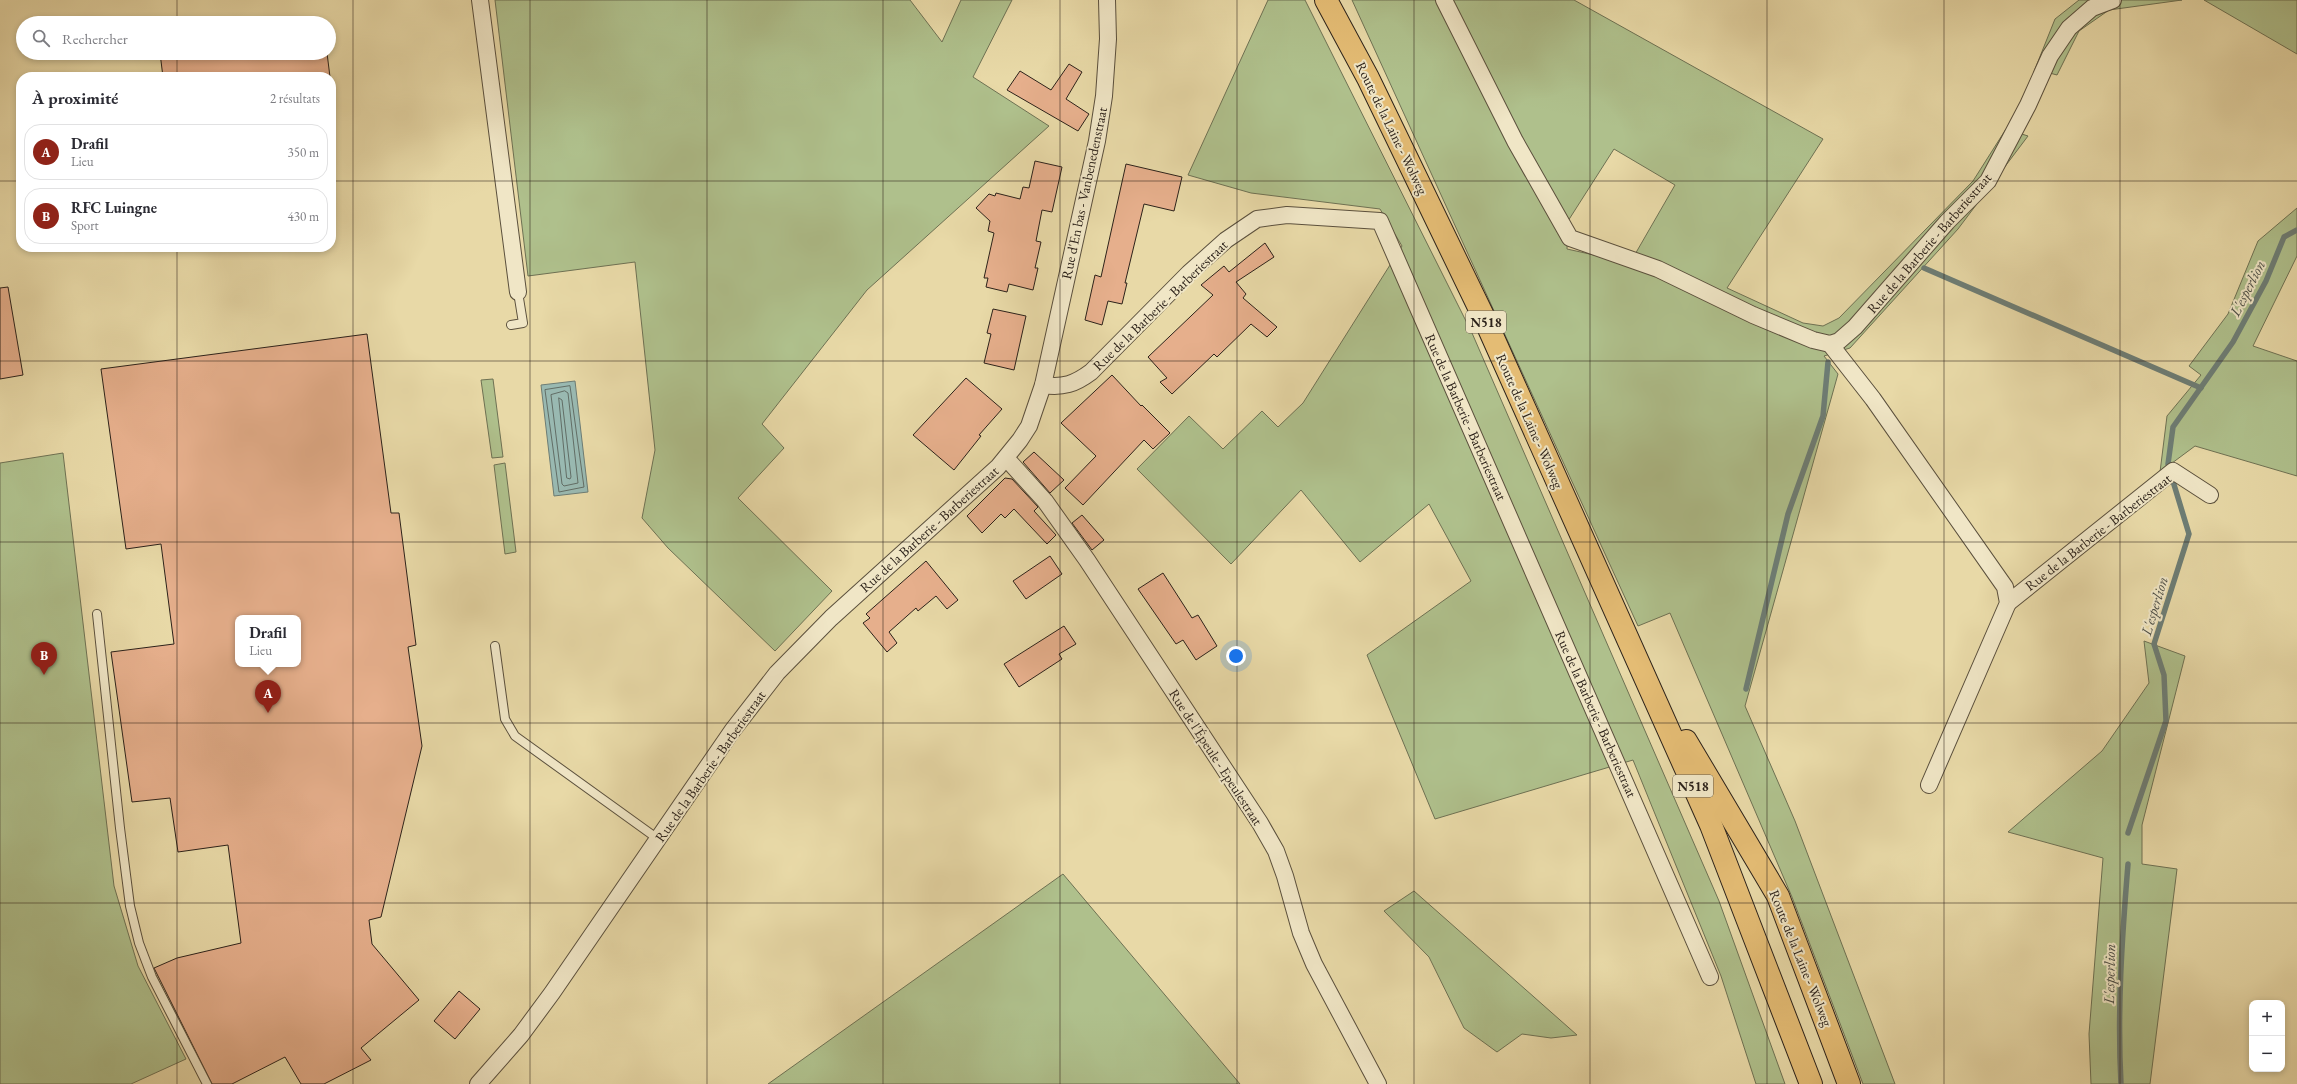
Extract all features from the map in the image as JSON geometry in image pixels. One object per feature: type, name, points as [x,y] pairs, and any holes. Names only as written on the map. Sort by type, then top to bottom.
[{"type":"highway","name":"Route de la Laine - Wolweg","points":[[1326,0],[1368,78],[1486,322],[1710,825],[1811,1084]]},
{"type":"highway","name":"Route de la Laine - Wolweg","points":[[1632,651],[1778,896],[1849,1084]]},
{"type":"street","points":[[480,0],[518,292]]},
{"type":"street","name":"Rue d'En bas - Vanbenedenstraat","points":[[1044,385],[1097,141],[1104,96],[1108,39],[1107,0]]},
{"type":"street","points":[[1444,0],[1515,141],[1570,238],[1658,269],[1759,317],[1813,340],[1830,344]]},
{"type":"street","name":"Rue de la Barberie - Barberiestraat","points":[[2008,603],[2005,587],[1873,399],[1830,344],[1839,341],[1855,327],[1947,222],[1988,181],[2028,105],[2050,56],[2069,28],[2092,8],[2113,0]]},
{"type":"street","name":"Rue de la Barberie - Barberiestraat","points":[[478,1084],[521,1035],[732,731],[777,673],[831,618],[1006,458],[1029,426],[1044,385],[1065,386],[1077,382],[1091,372],[1189,273],[1226,240],[1257,219],[1287,215],[1380,221],[1710,977]]},
{"type":"street","name":"Rue de l'Épeule - Epeulestraat","points":[[1006,458],[1045,501],[1087,560],[1260,823],[1276,851],[1283,870],[1301,934],[1314,964],[1378,1084]]},
{"type":"street","name":"Rue de la Barberie - Barberiestraat","points":[[1929,785],[2008,603],[2173,471],[2210,495]]},
{"type":"lane","points":[[512,325],[523,324],[518,292]]},
{"type":"lane","points":[[97,614],[130,906],[139,943],[152,977],[207,1084]]},
{"type":"lane","points":[[495,646],[505,719],[516,736],[658,839]]},
{"type":"green space","points":[[495,0],[910,0],[942,42],[961,0],[1012,0],[973,77],[1049,126],[867,290],[762,424],[784,448],[738,498],[832,591],[775,651],[668,548],[642,518],[655,450],[635,262],[528,276]]},
{"type":"green space","points":[[1268,0],[1305,0],[1472,333],[1719,901],[1785,1084],[1756,1084],[1721,976],[1633,760],[1435,819],[1367,655],[1471,581],[1429,504],[1360,562],[1301,490],[1231,564],[1137,469],[1189,416],[1223,449],[1262,411],[1278,427],[1303,403],[1402,246],[1380,209],[1251,193],[1188,175]]},
{"type":"green space","points":[[1352,0],[1574,0],[1823,139],[1727,288],[1803,323],[1823,326],[1839,318],[1973,181],[2006,129],[2028,136],[1958,229],[1850,348],[1824,356],[1838,374],[1745,706],[1795,821],[1895,1084],[1863,1084],[1792,897],[1670,613],[1638,626]],"holes":[[[1614,149],[1675,185],[1630,263],[1567,249],[1568,221]]]},
{"type":"green space","points":[[2079,0],[2182,0],[2109,10],[2079,31],[2057,75],[2035,69],[2055,19]]},
{"type":"green space","points":[[2204,0],[2297,0],[2297,54]]},
{"type":"green space","points":[[2297,208],[2297,256],[2253,346],[2297,361],[2297,476],[2195,446],[2160,472],[2167,416],[2201,375],[2189,366],[2228,314],[2258,241]]},
{"type":"green space","points":[[493,379],[503,457],[492,458],[481,380]]},
{"type":"green space","points":[[63,453],[114,886],[138,966],[186,1059],[131,1084],[0,1084],[0,463]]},
{"type":"green space","points":[[505,463],[516,552],[505,554],[494,465]]},
{"type":"green space","points":[[2144,641],[2185,656],[2142,825],[2142,864],[2177,869],[2150,1084],[2091,1084],[2089,1034],[2103,858],[2008,832],[2102,751],[2149,683]]},
{"type":"green space","points":[[1063,874],[1240,1084],[768,1084]]},
{"type":"green space","points":[[1414,891],[1577,1035],[1551,1038],[1522,1034],[1497,1052],[1464,1028],[1429,957],[1384,911]]},
{"type":"water","points":[[575,381],[588,492],[554,496],[541,385]]},
{"type":"building","points":[[161,60],[328,60],[329,72],[162,72]]},
{"type":"building","points":[[1069,64],[1082,72],[1066,99],[1089,114],[1078,131],[1007,90],[1020,71],[1051,90]]},
{"type":"building","points":[[1035,161],[1062,167],[1052,212],[1042,210],[1036,241],[1041,242],[1035,268],[1038,268],[1033,290],[1009,284],[1007,292],[986,287],[988,278],[984,278],[994,233],[988,231],[990,221],[976,208],[989,194],[995,196],[996,193],[1020,199],[1023,187],[1029,188]]},
{"type":"building","points":[[1126,164],[1182,177],[1174,211],[1144,204],[1125,283],[1127,283],[1122,304],[1108,301],[1102,325],[1085,320],[1095,275],[1101,277]]},
{"type":"building","points":[[1265,243],[1274,257],[1236,282],[1246,294],[1243,298],[1277,327],[1267,337],[1251,324],[1217,357],[1214,354],[1172,394],[1160,382],[1167,378],[1148,357],[1213,295],[1201,285],[1224,266],[1229,272]]},
{"type":"building","points":[[8,287],[23,375],[0,379],[0,288]]},
{"type":"building","points":[[993,309],[1026,316],[1014,370],[984,363],[991,334],[987,333]]},
{"type":"building","points":[[367,334],[391,513],[399,513],[416,645],[408,647],[422,746],[381,917],[369,920],[372,944],[419,1000],[361,1048],[371,1060],[324,1084],[301,1084],[285,1057],[232,1084],[212,1084],[154,968],[177,958],[241,943],[228,845],[178,852],[170,798],[132,802],[111,652],[174,644],[161,544],[126,549],[101,369]]},
{"type":"building","points":[[1112,375],[1141,406],[1142,405],[1170,433],[1153,449],[1144,440],[1083,505],[1065,488],[1096,456],[1061,423]]},
{"type":"building","points":[[966,378],[1002,409],[979,435],[981,436],[954,470],[913,435]]},
{"type":"building","points":[[1034,452],[1064,480],[1050,493],[1023,462]]},
{"type":"building","points":[[1005,478],[1012,479],[1038,507],[1034,511],[1056,535],[1047,544],[1014,509],[1005,518],[1001,514],[982,533],[967,516]]},
{"type":"building","points":[[1082,515],[1104,540],[1092,550],[1072,523]]},
{"type":"building","points":[[1050,556],[1062,574],[1026,599],[1013,581]]},
{"type":"building","points":[[926,561],[958,600],[947,609],[936,596],[918,611],[916,608],[889,632],[897,643],[887,652],[863,623],[870,618],[866,614]]},
{"type":"building","points":[[1163,573],[1192,618],[1198,615],[1217,646],[1196,660],[1183,640],[1176,644],[1138,589]]},
{"type":"building","points":[[1064,626],[1076,644],[1059,654],[1062,659],[1019,687],[1004,664]]},
{"type":"building","points":[[459,991],[480,1009],[455,1039],[434,1021]]},
{"type":"waterway","name":"L'esperlion","points":[[2168,464],[2173,427],[2233,342],[2266,281],[2284,237],[2297,230]]},
{"type":"waterway","points":[[1924,268],[2201,388]]},
{"type":"waterway","points":[[1746,689],[1788,514],[1823,416],[1828,362]]},
{"type":"waterway","name":"L'esperlion","points":[[2128,833],[2166,721],[2164,675],[2154,644],[2189,534],[2172,478]]},
{"type":"waterway","name":"L'esperlion","points":[[2121,1084],[2120,1001],[2128,864]]},
{"type":"place","name":"RFC Luingne","points":[[44,675]]},
{"type":"place","name":"Drafil","points":[[268,713]]}]
